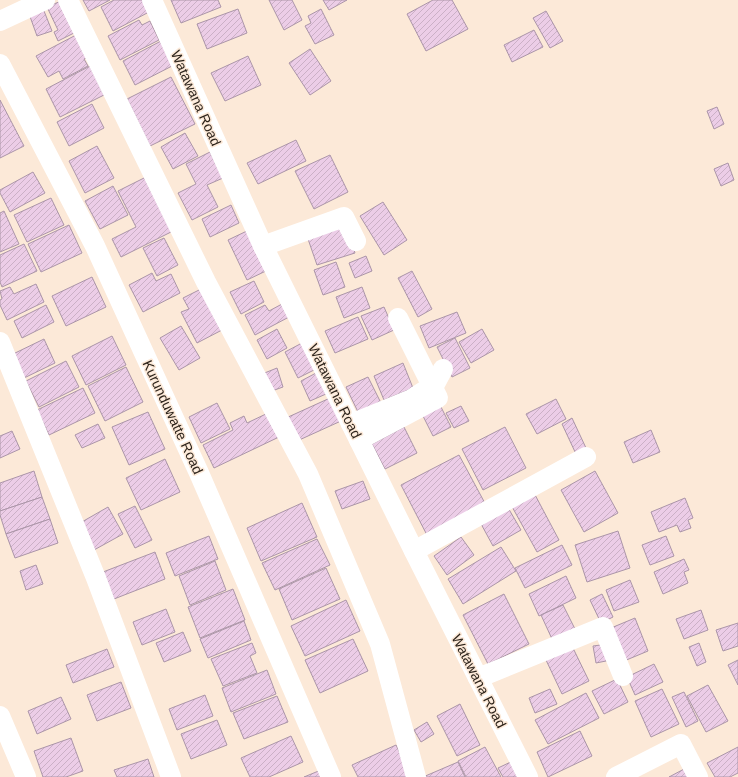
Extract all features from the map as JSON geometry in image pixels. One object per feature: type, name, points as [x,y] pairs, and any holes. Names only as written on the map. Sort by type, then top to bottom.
[{"type":"street","points":[[0,22],[45,0]]},
{"type":"street","points":[[68,0],[206,282],[308,474],[380,644],[416,777]]},
{"type":"street","name":"Watawana Road","points":[[152,0],[263,246],[528,777]]},
{"type":"street","name":"Kurunduwatte Road","points":[[0,64],[94,246],[199,473],[331,777]]},
{"type":"street","points":[[263,246],[344,217],[356,241]]},
{"type":"street","points":[[398,318],[432,386]]},
{"type":"street","points":[[0,342],[96,578],[171,777]]},
{"type":"street","points":[[355,432],[435,384],[443,369]]},
{"type":"street","points":[[414,551],[586,457]]},
{"type":"street","points":[[478,678],[603,627],[623,676]]},
{"type":"street","points":[[0,716],[26,777]]},
{"type":"street","points":[[616,777],[681,744],[698,777]]},
{"type":"building","points":[[83,0],[110,0],[89,11]]},
{"type":"building","points":[[114,0],[143,0],[149,12],[113,31],[101,7]]},
{"type":"building","points":[[171,0],[218,0],[221,7],[181,23]]},
{"type":"building","points":[[269,0],[292,0],[302,20],[284,30]]},
{"type":"building","points":[[323,0],[347,0],[329,10]]},
{"type":"building","points":[[433,0],[452,0],[468,29],[426,51],[407,14]]},
{"type":"building","points":[[61,1],[76,32],[58,41],[54,32],[58,30],[47,7]]},
{"type":"building","points":[[42,6],[52,31],[37,36],[28,11]]},
{"type":"building","points":[[238,9],[247,33],[207,49],[197,24]]},
{"type":"building","points":[[321,9],[334,35],[315,44],[305,26],[311,23],[308,16]]},
{"type":"building","points":[[546,11],[563,41],[550,48],[533,18]]},
{"type":"building","points":[[139,20],[142,25],[150,21],[159,40],[120,60],[108,36]]},
{"type":"building","points":[[534,30],[543,47],[512,62],[504,45]]},
{"type":"building","points":[[76,35],[88,57],[84,59],[88,66],[63,79],[59,71],[48,77],[36,56]]},
{"type":"building","points":[[161,41],[174,65],[135,85],[123,61]]},
{"type":"building","points":[[310,49],[331,81],[310,95],[289,63]]},
{"type":"building","points":[[248,56],[261,85],[225,101],[211,73]]},
{"type":"building","points":[[90,66],[104,95],[60,117],[46,89]]},
{"type":"building","points":[[171,77],[195,124],[150,146],[127,99]]},
{"type":"building","points":[[0,100],[24,146],[0,158]]},
{"type":"building","points":[[92,104],[104,128],[69,146],[57,122]]},
{"type":"building","points":[[717,107],[724,124],[714,129],[707,111]]},
{"type":"building","points":[[185,133],[198,156],[173,169],[161,147]]},
{"type":"building","points":[[296,140],[306,161],[258,184],[247,163]]},
{"type":"building","points":[[97,146],[114,178],[85,193],[69,161]]},
{"type":"building","points":[[210,152],[223,178],[207,185],[218,207],[192,220],[178,193],[196,184],[186,164]]},
{"type":"building","points":[[330,155],[348,192],[314,209],[295,171]]},
{"type":"building","points":[[728,163],[734,180],[721,186],[714,169]]},
{"type":"building","points":[[33,172],[45,193],[10,212],[0,193],[0,190]]},
{"type":"building","points":[[150,175],[177,229],[121,257],[112,239],[136,227],[118,191]]},
{"type":"building","points":[[113,186],[128,215],[100,229],[85,201]]},
{"type":"building","points":[[51,198],[64,225],[27,242],[14,215]]},
{"type":"building","points":[[383,202],[407,240],[384,255],[360,216]]},
{"type":"building","points":[[231,205],[239,223],[210,237],[202,219]]},
{"type":"building","points":[[4,211],[19,244],[0,252],[0,213]]},
{"type":"building","points":[[69,225],[82,253],[41,272],[28,244]]},
{"type":"building","points":[[346,226],[355,253],[317,265],[308,239]]},
{"type":"building","points":[[249,230],[268,270],[247,280],[228,240]]},
{"type":"building","points":[[164,238],[178,265],[157,276],[143,248]]},
{"type":"building","points":[[24,244],[37,271],[2,287],[0,282],[0,255]]},
{"type":"building","points":[[366,256],[372,271],[355,278],[349,263]]},
{"type":"building","points":[[336,262],[345,287],[323,295],[314,270]]},
{"type":"building","points":[[412,271],[432,309],[418,317],[398,278]]},
{"type":"building","points":[[152,273],[156,281],[171,274],[180,293],[143,312],[129,285]]},
{"type":"building","points":[[92,277],[106,307],[66,326],[52,296]]},
{"type":"building","points":[[254,281],[264,302],[241,314],[230,292]]},
{"type":"building","points":[[36,284],[44,302],[7,320],[0,305],[0,300],[2,299],[0,291],[10,287],[14,294]]},
{"type":"building","points":[[362,287],[370,308],[344,318],[336,297]]},
{"type":"building","points":[[201,289],[222,330],[197,343],[181,312],[189,309],[183,298]]},
{"type":"building","points":[[282,304],[289,317],[255,335],[245,315],[265,305],[269,311]]},
{"type":"building","points":[[46,305],[54,322],[22,338],[14,321]]},
{"type":"building","points":[[384,307],[394,330],[372,340],[361,316]]},
{"type":"building","points":[[457,312],[466,333],[429,348],[420,326]]},
{"type":"building","points":[[358,317],[368,339],[335,353],[325,331]]},
{"type":"building","points":[[181,326],[200,358],[179,370],[160,338]]},
{"type":"building","points":[[277,329],[287,348],[267,359],[257,340]]},
{"type":"building","points":[[482,329],[494,350],[471,363],[459,342]]},
{"type":"building","points":[[112,336],[126,365],[86,385],[72,356]]},
{"type":"building","points":[[455,338],[470,368],[452,377],[437,347]]},
{"type":"building","points":[[44,339],[55,363],[22,379],[11,355]]},
{"type":"building","points":[[302,343],[316,369],[298,378],[285,352]]},
{"type":"building","points":[[66,361],[79,387],[39,407],[26,381]]},
{"type":"building","points":[[403,363],[413,388],[384,400],[374,376]]},
{"type":"building","points":[[126,367],[143,402],[105,421],[88,386]]},
{"type":"building","points":[[277,368],[283,387],[269,392],[262,374]]},
{"type":"building","points":[[316,373],[326,394],[310,401],[301,381]]},
{"type":"building","points":[[368,377],[381,403],[359,414],[346,387]]},
{"type":"building","points":[[83,388],[95,413],[49,435],[37,410]]},
{"type":"building","points":[[330,398],[341,421],[297,441],[286,418]]},
{"type":"building","points":[[556,399],[566,419],[537,434],[526,414]]},
{"type":"building","points":[[217,403],[230,429],[201,443],[189,417]]},
{"type":"building","points":[[439,403],[451,427],[433,436],[421,412]]},
{"type":"building","points":[[461,406],[469,421],[454,428],[446,413]]},
{"type":"building","points":[[148,412],[165,449],[129,465],[112,427]]},
{"type":"building","points":[[268,413],[279,437],[214,468],[203,445],[233,430],[230,423],[244,416],[247,423]]},
{"type":"building","points":[[572,418],[586,448],[576,454],[562,424]]},
{"type":"building","points":[[98,424],[105,438],[82,448],[75,435]]},
{"type":"building","points":[[404,427],[417,453],[385,469],[372,444]]},
{"type":"building","points":[[505,427],[526,468],[483,490],[462,449]]},
{"type":"building","points":[[651,430],[660,452],[633,463],[624,442]]},
{"type":"building","points":[[12,431],[20,449],[0,458],[0,436]]},
{"type":"building","points":[[459,455],[487,507],[428,537],[401,485]]},
{"type":"building","points":[[165,459],[180,492],[141,510],[126,478]]},
{"type":"building","points":[[34,471],[42,497],[0,511],[0,483]]},
{"type":"building","points":[[595,471],[618,513],[584,532],[561,490]]},
{"type":"building","points":[[363,481],[370,499],[342,509],[335,491]]},
{"type":"building","points":[[533,491],[559,540],[537,552],[510,503]]},
{"type":"building","points":[[42,497],[50,519],[6,534],[0,511]]},
{"type":"building","points":[[685,498],[693,518],[688,520],[691,528],[680,532],[677,525],[659,532],[651,512]]},
{"type":"building","points":[[302,503],[317,537],[261,561],[247,528]]},
{"type":"building","points":[[135,506],[152,540],[135,548],[118,514]]},
{"type":"building","points":[[507,506],[521,530],[493,546],[480,522]]},
{"type":"building","points":[[108,507],[123,534],[94,550],[80,523]]},
{"type":"building","points":[[50,519],[58,543],[15,558],[6,534]]},
{"type":"building","points":[[618,531],[630,568],[587,582],[575,545]]},
{"type":"building","points":[[209,536],[218,559],[175,576],[166,553]]},
{"type":"building","points":[[666,536],[674,556],[650,565],[642,545]]},
{"type":"building","points":[[461,537],[474,555],[447,575],[434,556]]},
{"type":"building","points":[[317,539],[330,565],[275,590],[262,563]]},
{"type":"building","points":[[562,545],[572,565],[525,588],[515,568]]},
{"type":"building","points":[[501,547],[516,571],[463,604],[448,579]]},
{"type":"building","points":[[155,552],[165,579],[114,599],[103,572]]},
{"type":"building","points":[[684,559],[689,570],[684,572],[688,583],[663,594],[654,572]]},
{"type":"building","points":[[215,561],[226,590],[190,605],[179,576]]},
{"type":"building","points":[[36,565],[43,584],[26,590],[20,571]]},
{"type":"building","points":[[326,568],[340,599],[292,620],[279,589]]},
{"type":"building","points":[[566,576],[576,598],[539,616],[529,594]]},
{"type":"building","points":[[630,580],[639,602],[614,611],[606,590]]},
{"type":"building","points":[[233,589],[245,620],[200,638],[188,607]]},
{"type":"building","points":[[504,594],[529,644],[488,664],[463,615]]},
{"type":"building","points":[[602,594],[613,617],[601,623],[590,600]]},
{"type":"building","points":[[346,600],[360,631],[305,656],[291,626]]},
{"type":"building","points":[[563,605],[575,629],[552,639],[541,615]]},
{"type":"building","points":[[166,609],[175,632],[142,645],[133,622]]},
{"type":"building","points":[[701,610],[708,630],[684,639],[676,619]]},
{"type":"building","points":[[635,618],[648,651],[624,661],[611,628]]},
{"type":"building","points":[[244,621],[251,640],[208,658],[200,639]]},
{"type":"building","points":[[738,623],[738,646],[723,651],[716,630]]},
{"type":"building","points":[[183,632],[191,651],[164,662],[156,643]]},
{"type":"building","points":[[353,639],[368,671],[320,693],[305,660]]},
{"type":"building","points":[[252,643],[256,653],[250,656],[257,673],[223,686],[211,659]]},
{"type":"building","points":[[699,643],[706,662],[697,666],[689,647]]},
{"type":"building","points":[[608,644],[611,660],[596,663],[593,646]]},
{"type":"building","points":[[573,648],[589,681],[562,694],[546,660]]},
{"type":"building","points":[[107,649],[114,667],[73,683],[66,665]]},
{"type":"building","points":[[738,660],[738,685],[728,665]]},
{"type":"building","points":[[654,664],[663,682],[635,695],[627,677]]},
{"type":"building","points":[[267,670],[276,694],[231,712],[222,688]]},
{"type":"building","points":[[617,679],[628,702],[604,714],[592,691]]},
{"type":"building","points":[[121,682],[131,708],[97,721],[87,695]]},
{"type":"building","points":[[708,685],[728,721],[706,732],[687,696]]},
{"type":"building","points":[[550,689],[557,704],[535,713],[529,698]]},
{"type":"building","points":[[662,689],[679,724],[651,737],[635,701]]},
{"type":"building","points":[[684,692],[698,721],[686,727],[672,697]]},
{"type":"building","points":[[586,693],[599,718],[548,744],[535,720]]},
{"type":"building","points":[[205,695],[213,716],[177,730],[169,709]]},
{"type":"building","points":[[277,696],[288,722],[244,739],[233,713]]},
{"type":"building","points":[[61,697],[71,719],[37,734],[28,711]]},
{"type":"building","points":[[460,704],[480,745],[457,756],[437,716]]},
{"type":"building","points":[[217,720],[227,745],[191,759],[181,734]]},
{"type":"building","points":[[427,722],[434,734],[421,742],[414,730]]},
{"type":"building","points":[[580,731],[592,756],[548,777],[537,752]]},
{"type":"building","points":[[291,736],[303,762],[269,777],[250,777],[241,758]]},
{"type":"building","points":[[71,738],[83,771],[66,777],[43,777],[34,751]]},
{"type":"building","points":[[396,745],[411,776],[358,777],[352,765]]},
{"type":"building","points":[[485,747],[501,777],[466,777],[458,761]]},
{"type":"building","points":[[738,747],[738,773],[730,777],[715,777],[707,763]]},
{"type":"building","points":[[148,759],[154,777],[117,777],[114,770]]},
{"type":"building","points":[[517,759],[526,777],[503,777],[498,768]]},
{"type":"building","points":[[458,762],[465,777],[423,777]]},
{"type":"building","points":[[686,768],[691,777],[669,777]]},
{"type":"building","points":[[321,770],[323,777],[304,777]]}]
